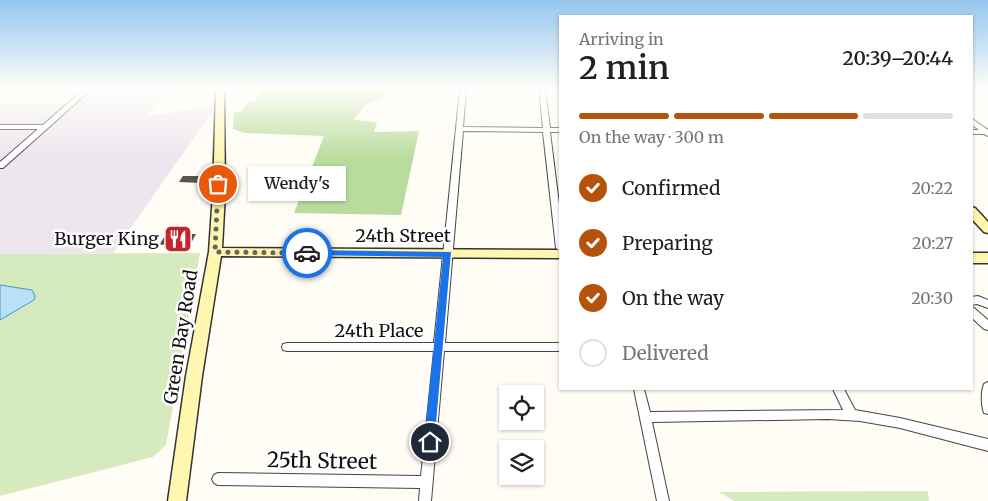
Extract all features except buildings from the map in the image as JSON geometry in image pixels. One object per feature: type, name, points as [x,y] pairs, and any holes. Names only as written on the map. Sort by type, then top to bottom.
[{"type":"main road","name":"Green Bay Road","points":[[177,501],[194,376],[215,252],[219,193],[220,112]]},
{"type":"main road","points":[[973,213],[988,228]]},
{"type":"main road","name":"24th Street","points":[[215,252],[559,254]]},
{"type":"main road","points":[[973,258],[988,258]]},
{"type":"street","points":[[0,166],[62,112]]},
{"type":"street","points":[[425,501],[461,112]]},
{"type":"street","points":[[544,112],[559,240]]},
{"type":"street","points":[[973,122],[987,133]]},
{"type":"street","points":[[0,127],[46,127]]},
{"type":"street","points":[[459,129],[559,130]]},
{"type":"street","points":[[973,132],[987,133]]},
{"type":"street","points":[[973,301],[978,300],[988,304]]},
{"type":"street","points":[[973,313],[988,326]]},
{"type":"street","name":"24th Place","points":[[287,347],[559,347]]},
{"type":"street","points":[[988,387],[988,409]]},
{"type":"street","points":[[640,390],[663,501]]},
{"type":"street","points":[[839,390],[852,416]]},
{"type":"street","points":[[645,417],[828,414],[900,422],[988,445]]},
{"type":"street","name":"25th Street","points":[[218,479],[426,482]]},
{"type":"shaded area","points":[[0,112],[149,112],[146,116],[170,112],[212,112],[113,253],[0,254]]},
{"type":"green space","points":[[360,112],[354,120],[377,122],[374,132],[419,131],[401,215],[294,213],[324,136],[245,133],[233,129],[234,113]]},
{"type":"green space","points":[[200,253],[166,445],[153,457],[0,496],[0,254]]},
{"type":"green space","points":[[928,491],[929,501],[734,501],[719,492]]},
{"type":"water","points":[[0,285],[32,290],[35,296],[34,300],[0,320]]},
{"type":"way so far","points":[[218,184],[215,252],[307,253]]},
{"type":"place","name":"Wendy's","points":[[218,184]]},
{"type":"place","name":"Burger King","points":[[178,239]]},
{"type":"route","points":[[307,253],[448,254],[430,442]]}]
